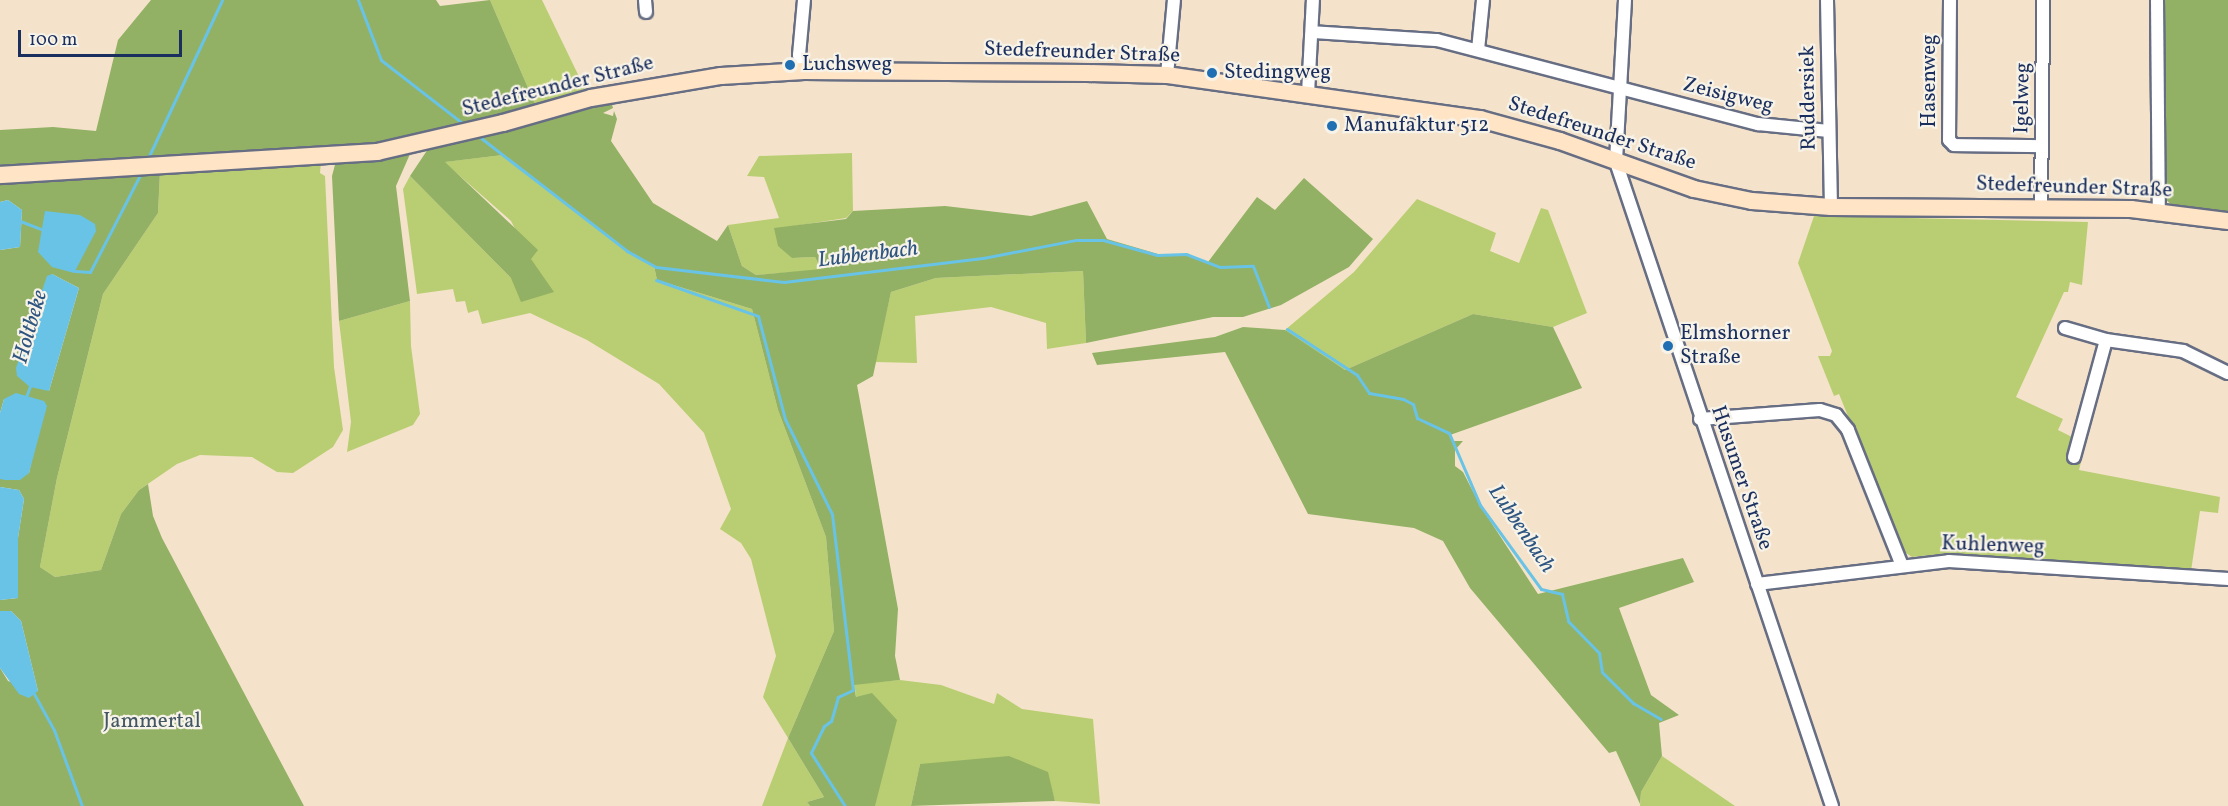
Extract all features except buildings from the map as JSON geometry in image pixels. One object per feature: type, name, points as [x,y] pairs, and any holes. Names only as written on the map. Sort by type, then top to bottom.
[{"type":"street","points":[[804,0],[799,55],[804,71]]},
{"type":"street","points":[[1167,75],[1174,0]]},
{"type":"street","points":[[1308,94],[1313,0]]},
{"type":"street","points":[[1478,51],[1483,0]]},
{"type":"street","points":[[1616,157],[1625,0]]},
{"type":"street","name":"Ruddersiek","points":[[1827,0],[1831,201]]},
{"type":"street","name":"Hasenweg","points":[[1950,0],[1949,140],[1954,145],[2042,146]]},
{"type":"street","name":"Igelweg","points":[[2041,202],[2043,0]]},
{"type":"street","points":[[2157,0],[2160,204]]},
{"type":"street","name":"Zeisigweg","points":[[1312,32],[1410,37],[1478,51],[1767,126],[1829,131]]},
{"type":"street","name":"Stedefreunder Straße","points":[[0,175],[377,152],[646,87],[721,76],[804,71],[1167,75],[1480,119],[1616,157],[1716,195],[1770,203],[1831,201],[2160,204],[2228,221]]},
{"type":"street","name":"Husumer Straße","points":[[1616,157],[1700,418],[1832,806]]},
{"type":"street","points":[[2065,328],[2106,340],[2183,351],[2228,373]]},
{"type":"street","points":[[2074,457],[2106,340]]},
{"type":"street","points":[[1700,418],[1820,410],[1836,415],[1848,430],[1902,566]]},
{"type":"street","name":"Kuhlenweg","points":[[1757,584],[1958,561],[2228,579]]},
{"type":"green space","name":"Jammertal","points":[[151,0],[436,0],[440,6],[490,0],[535,104],[466,126],[378,145],[160,172],[158,213],[103,294],[57,478],[40,567],[55,577],[101,570],[121,514],[139,490],[148,484],[153,516],[162,538],[304,806],[0,806],[0,668],[8,681],[38,691],[21,621],[11,611],[0,611],[0,600],[18,598],[18,538],[24,499],[19,490],[0,487],[0,479],[29,473],[39,426],[4,399],[0,413],[0,250],[20,247],[22,210],[8,200],[0,202],[0,130],[53,127],[96,131],[118,40]],"holes":[[[52,274],[79,288],[49,391]]]},
{"type":"green space","points":[[490,0],[542,0],[585,89],[535,104]]},
{"type":"green space","points":[[2162,0],[2228,0],[2228,214],[2172,205],[2165,199]]},
{"type":"green space","points":[[611,101],[613,108],[603,113],[613,116],[614,111],[617,119],[611,141],[653,203],[717,241],[728,225],[742,266],[756,275],[821,269],[815,257],[792,258],[778,246],[774,228],[846,219],[853,211],[945,206],[1031,216],[1087,201],[1107,239],[1158,254],[1182,254],[1208,262],[1257,197],[1275,210],[1304,178],[1373,239],[1349,267],[1281,305],[1243,317],[1213,317],[1086,343],[1083,271],[936,278],[891,292],[873,376],[857,385],[898,609],[895,656],[900,680],[854,685],[856,697],[872,693],[897,720],[875,806],[810,806],[807,802],[824,797],[788,738],[834,631],[826,537],[778,410],[752,309],[657,280],[654,266],[627,250],[503,155],[445,162],[538,250],[531,259],[554,292],[521,302],[511,278],[410,176],[428,149]]},
{"type":"green space","points":[[852,153],[853,211],[846,218],[775,229],[792,258],[815,257],[821,270],[756,275],[742,266],[728,225],[779,218],[764,177],[747,176],[759,156]]},
{"type":"green space","points":[[410,154],[396,186],[410,301],[339,321],[332,176],[336,161]]},
{"type":"green space","points":[[503,155],[627,250],[654,266],[657,280],[752,309],[778,410],[826,537],[834,631],[788,738],[763,697],[776,656],[751,559],[741,543],[720,529],[731,509],[704,433],[659,384],[587,340],[530,313],[482,324],[478,310],[468,313],[465,301],[456,302],[453,289],[417,294],[403,189],[410,176],[511,278],[531,259],[511,221],[444,162]]},
{"type":"green space","points":[[321,162],[320,173],[325,176],[334,367],[343,430],[333,447],[293,473],[277,472],[252,457],[200,455],[177,464],[139,490],[121,514],[101,570],[55,577],[40,567],[57,478],[103,294],[158,213],[160,172]]},
{"type":"green space","points":[[1417,199],[1496,233],[1490,251],[1519,263],[1541,208],[1548,210],[1587,313],[1553,327],[1473,314],[1345,370],[1294,339],[1285,330],[1354,272]]},
{"type":"green space","points":[[1814,216],[2088,222],[2082,285],[2070,282],[2068,292],[2064,292],[2016,397],[2063,419],[2058,430],[2074,438],[2068,459],[2081,462],[2079,470],[2220,497],[2218,513],[2200,511],[2191,571],[1950,553],[1912,557],[1903,551],[1839,394],[1834,396],[1818,356],[1830,356],[1832,351],[1798,263]]},
{"type":"green space","points":[[1083,271],[1086,343],[1047,349],[1046,323],[991,307],[915,316],[917,363],[875,362],[891,292],[936,278]]},
{"type":"green space","points":[[410,301],[411,346],[420,414],[413,425],[347,452],[351,422],[339,321]]},
{"type":"green space","points":[[1473,314],[1553,327],[1582,388],[1450,435],[1452,441],[1463,441],[1455,450],[1455,466],[1463,472],[1481,507],[1538,594],[1683,558],[1694,582],[1619,608],[1651,695],[1679,715],[1659,723],[1662,756],[1641,792],[1640,804],[1616,751],[1609,753],[1470,588],[1443,541],[1414,528],[1308,514],[1225,352],[1097,365],[1092,353],[1215,337],[1243,327],[1285,330],[1345,370]]},
{"type":"green space","points":[[900,680],[941,685],[994,704],[997,693],[1022,709],[1093,719],[1100,804],[1055,801],[1047,772],[920,764],[911,806],[875,806],[854,684]]},
{"type":"green space","points":[[788,738],[824,797],[807,802],[810,806],[762,806]]},
{"type":"green space","points":[[1009,756],[1048,772],[1055,801],[911,806],[920,764]]},
{"type":"green space","points":[[1662,756],[1735,806],[1640,806],[1641,792]]},
{"type":"water","points":[[8,200],[22,210],[20,247],[0,250],[0,202]]},
{"type":"water","points":[[45,211],[80,215],[95,224],[96,231],[74,273],[52,267],[38,252]]},
{"type":"water","points":[[52,274],[79,288],[49,391],[30,387],[17,376],[16,368],[47,276]]},
{"type":"water","points":[[16,393],[44,401],[47,406],[29,473],[20,480],[5,480],[0,479],[0,413],[4,399]]},
{"type":"water","points":[[0,487],[19,490],[24,499],[18,538],[18,598],[0,600]]},
{"type":"water","points":[[0,611],[11,611],[21,621],[38,691],[29,698],[19,694],[0,668]]},
{"type":"waterway","name":"Holtbeke","points":[[149,156],[222,0]]},
{"type":"waterway","name":"Lubbenbach","points":[[358,0],[381,60],[461,122]]},
{"type":"waterway","name":"Lubbenbach","points":[[481,138],[627,251],[656,267],[784,282],[983,258],[1076,240],[1103,240],[1157,255],[1186,254],[1220,267],[1253,266],[1269,307]]},
{"type":"waterway","name":"Holtbeke","points":[[75,271],[90,272],[139,177]]},
{"type":"waterway","name":"Holtbeke","points":[[20,221],[41,229]]},
{"type":"waterway","points":[[656,280],[758,316],[785,419],[832,514],[853,690],[838,697],[831,721],[824,726],[811,753],[845,806]]},
{"type":"waterway","name":"Lubbenbach","points":[[1287,329],[1357,375],[1369,393],[1403,399],[1413,404],[1417,418],[1449,433],[1480,505],[1541,589],[1562,594],[1568,621],[1599,653],[1602,672],[1633,703],[1661,719]]},
{"type":"waterway","name":"Holtbeke","points":[[26,397],[31,383]]},
{"type":"waterway","name":"Holtbeke","points":[[33,692],[54,730],[82,806]]},
{"type":"place","name":"Luchsweg","points":[[790,65]]},
{"type":"place","name":"Stedingweg","points":[[1212,73]]},
{"type":"place","name":"Manufaktur 512","points":[[1332,126]]},
{"type":"place","name":"Elmshorner Straße","points":[[1668,346]]}]
